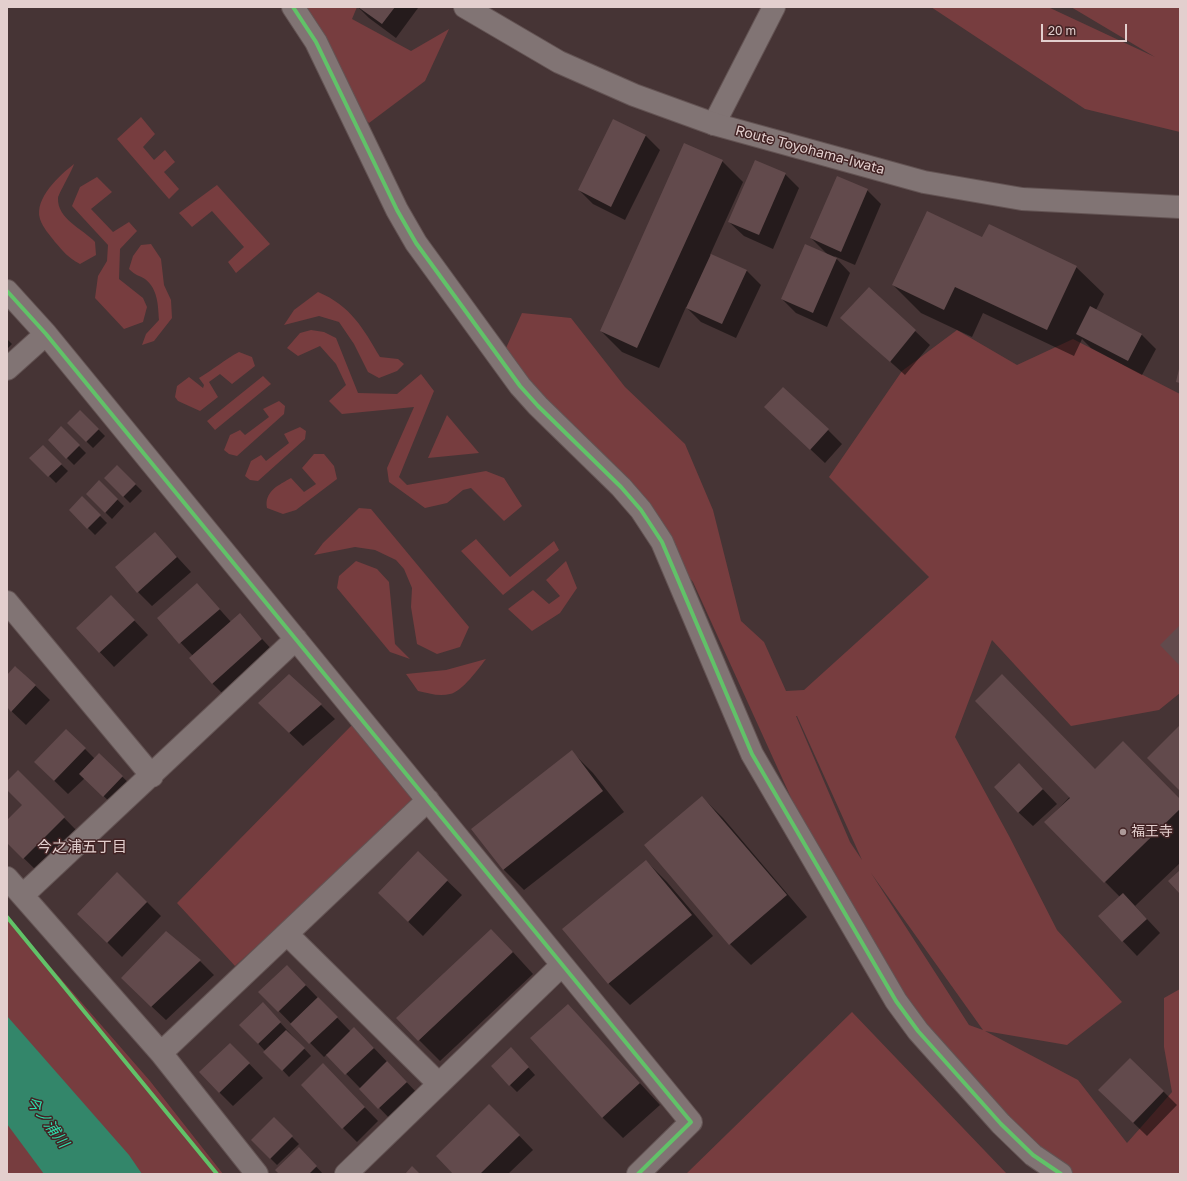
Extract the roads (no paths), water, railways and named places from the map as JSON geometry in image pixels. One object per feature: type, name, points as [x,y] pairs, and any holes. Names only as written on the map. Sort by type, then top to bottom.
[{"type":"street","points":[[293,7],[316,42],[397,210],[416,243],[520,386],[641,510],[662,542],[752,754],[896,1001],[918,1031],[1001,1124],[1033,1155],[1061,1174]]},
{"type":"street","name":"Route Toyohama-Iwata","points":[[465,7],[559,62],[634,95],[714,124],[924,182],[1022,199],[1180,207]]},
{"type":"street","points":[[714,124],[774,7]]},
{"type":"street","points":[[7,291],[46,334],[691,1122],[638,1174]]},
{"type":"street","points":[[7,369],[46,334]]},
{"type":"street","points":[[7,602],[152,776]]},
{"type":"street","points":[[23,895],[152,776],[296,639]]},
{"type":"street","points":[[160,1053],[428,800]]},
{"type":"street","points":[[7,878],[160,1053],[257,1174]]},
{"type":"street","points":[[287,934],[439,1084]]},
{"type":"street","points":[[346,1174],[562,965]]},
{"type":"water","name":"今ノ浦川","points":[[7,1016],[129,1155],[142,1174],[44,1174],[7,1124]]},
{"type":"place","name":"福王寺","points":[[1123,832]]},
{"type":"district","name":"今之浦五丁目","points":[[82,847]]}]
